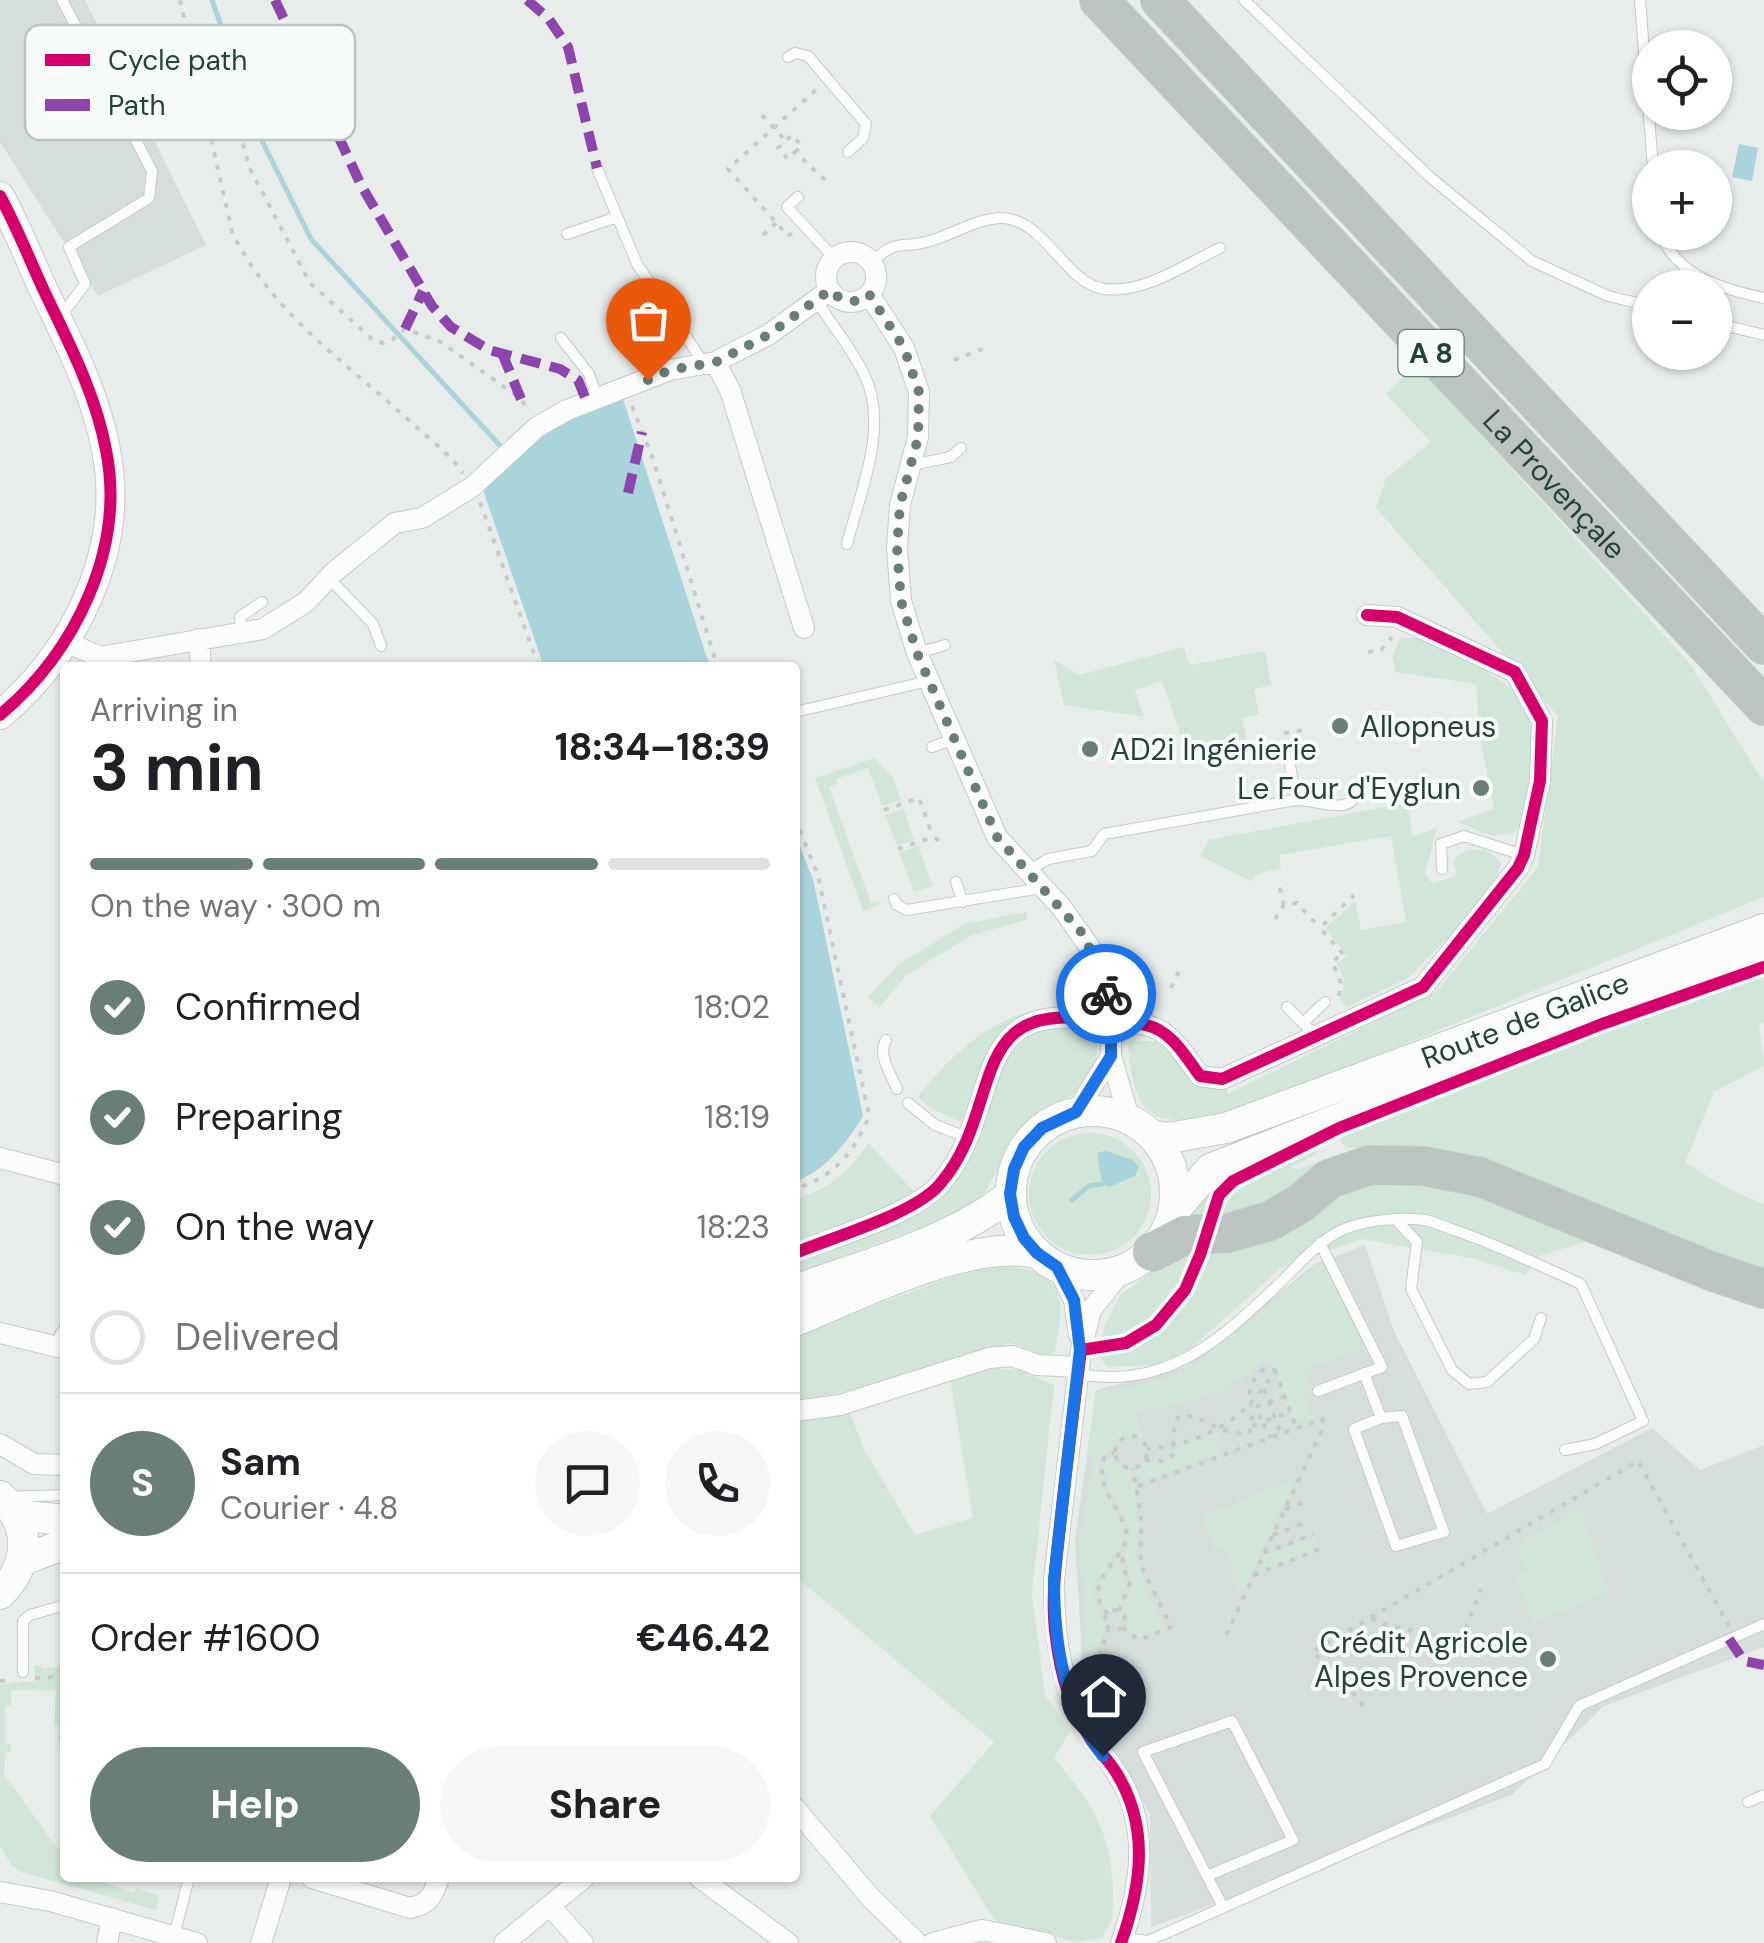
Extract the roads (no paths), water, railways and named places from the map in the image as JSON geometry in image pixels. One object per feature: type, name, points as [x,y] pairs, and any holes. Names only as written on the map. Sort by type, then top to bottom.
[{"type":"highway","name":"La Provençale","points":[[1099,0],[1764,706]]},
{"type":"highway","name":"La Provençale","points":[[1160,0],[1764,645]]},
{"type":"highway","points":[[1137,1261],[1186,1235],[1228,1233],[1270,1221],[1329,1178],[1370,1165],[1423,1166],[1480,1177],[1711,1271],[1764,1288]]},
{"type":"main road","name":"Route de Galice","points":[[1141,1127],[1169,1138],[1226,1128],[1764,929]]},
{"type":"main road","name":"Route de Galice","points":[[1174,1210],[1210,1169],[1532,1043],[1764,958]]},
{"type":"main road","points":[[800,1319],[965,1254],[1019,1249],[1079,1274],[1101,1275],[1137,1261],[1167,1231],[1174,1210],[1176,1183],[1171,1163],[1141,1127],[1100,1111],[1076,1112],[1042,1128],[1024,1147],[1014,1169],[1010,1194],[1014,1217],[1024,1238],[1047,1260]]},
{"type":"main road","points":[[800,1288],[959,1229],[987,1214],[1010,1194]]},
{"type":"main road","points":[[6,1503],[60,1519]]},
{"type":"main road","points":[[0,1594],[14,1579],[25,1545],[6,1503]]},
{"type":"main road","points":[[23,1560],[60,1546]]},
{"type":"street","points":[[0,196],[59,320],[102,432],[110,479],[108,516],[96,574],[79,620],[51,664],[0,714]]},
{"type":"street","points":[[66,642],[100,657],[263,628],[306,602],[328,578],[395,523],[422,518],[476,484],[536,428],[567,410],[670,370],[709,362],[768,335],[823,296],[827,267],[834,258],[853,252],[871,262],[876,274],[869,294],[857,301],[823,296]]},
{"type":"street","points":[[869,294],[904,348],[919,392],[921,412],[912,466],[900,505],[897,548],[901,601],[917,653],[937,688],[954,740],[997,837],[1082,933],[1093,952],[1111,1023],[1111,1056],[1141,1127]]},
{"type":"street","points":[[709,362],[730,390],[804,628]]},
{"type":"street","points":[[800,1251],[911,1206],[938,1188],[963,1154],[1002,1044],[1024,1026],[1053,1016],[1081,1015],[1111,1023],[1146,1025],[1168,1034],[1200,1076],[1222,1080],[1310,1030],[1423,987],[1518,868],[1524,855],[1540,781],[1542,721],[1515,672],[1397,617],[1367,614]]},
{"type":"street","points":[[199,639],[201,662]]},
{"type":"street","points":[[1076,1112],[1111,1056]]},
{"type":"street","points":[[0,1158],[60,1173]]},
{"type":"street","points":[[1047,1260],[1074,1300],[1079,1364]]},
{"type":"street","points":[[1122,1940],[1138,1886],[1138,1831],[1118,1774],[1089,1737],[1064,1680],[1056,1638],[1054,1579],[1079,1364],[1091,1310],[1137,1261]]},
{"type":"street","points":[[0,1334],[60,1348]]},
{"type":"street","points":[[800,1410],[840,1405],[989,1358],[1012,1356],[1037,1365],[1079,1364]]},
{"type":"street","points":[[0,1444],[34,1464],[60,1465]]},
{"type":"street","points":[[800,1814],[870,1897],[917,1943]]},
{"type":"street","points":[[0,1878],[24,1895]]},
{"type":"street","points":[[261,1943],[280,1882]]},
{"type":"street","points":[[325,1882],[410,1908],[424,1905],[438,1882]]},
{"type":"street","points":[[504,1943],[579,1882]]},
{"type":"street","points":[[705,1882],[788,1943]]},
{"type":"street","points":[[0,1892],[24,1895],[197,1943]]},
{"type":"street","points":[[550,1906],[582,1943]]},
{"type":"street","points":[[107,1943],[112,1918]]},
{"type":"street","points":[[933,1943],[982,1930],[1046,1943]]},
{"type":"lane","points":[[62,0],[75,25]]},
{"type":"lane","points":[[1244,0],[1431,178],[1532,261],[1608,296],[1632,302]]},
{"type":"lane","points":[[1640,0],[1651,150]]},
{"type":"lane","points":[[788,57],[802,53],[866,124],[864,138],[848,152]]},
{"type":"lane","points":[[59,320],[86,284],[69,247],[148,198],[152,171],[136,140]]},
{"type":"lane","points":[[597,168],[636,264],[709,362]]},
{"type":"lane","points":[[798,197],[787,207],[834,258]]},
{"type":"lane","points":[[567,234],[616,217]]},
{"type":"lane","points":[[871,262],[892,244],[928,242],[1001,218],[1022,224],[1065,260],[1088,286],[1109,290],[1145,284],[1220,248]]},
{"type":"lane","points":[[1669,250],[1694,275],[1732,291],[1764,298]]},
{"type":"lane","points":[[823,296],[866,378],[876,415],[847,544]]},
{"type":"lane","points":[[1732,326],[1764,334]]},
{"type":"lane","points":[[561,338],[589,374],[597,399]]},
{"type":"lane","points":[[912,466],[951,456],[961,448]]},
{"type":"lane","points":[[328,578],[373,624],[381,646]]},
{"type":"lane","points":[[241,632],[240,617],[262,602]]},
{"type":"lane","points":[[917,653],[945,645]]},
{"type":"lane","points":[[800,711],[937,688]]},
{"type":"lane","points":[[932,747],[954,740]]},
{"type":"lane","points":[[1290,765],[1296,800]]},
{"type":"lane","points":[[1027,872],[1048,859],[1092,850],[1104,834],[1296,800],[1344,806],[1354,799],[1358,786]]},
{"type":"lane","points":[[1442,869],[1441,844],[1464,836],[1524,855]]},
{"type":"lane","points":[[956,882],[963,902]]},
{"type":"lane","points":[[894,899],[907,910],[1043,888]]},
{"type":"lane","points":[[1288,1006],[1310,1030],[1325,1002]]},
{"type":"lane","points":[[886,1040],[883,1055],[897,1089]]},
{"type":"lane","points":[[908,1103],[934,1125],[970,1138]]},
{"type":"lane","points":[[1079,1364],[1102,1378],[1156,1374],[1205,1349],[1320,1243],[1344,1229],[1375,1220],[1425,1220],[1490,1242],[1581,1284],[1643,1421],[1594,1444],[1565,1450]]},
{"type":"lane","points":[[1398,1222],[1417,1242],[1411,1289],[1452,1370],[1469,1384],[1487,1382],[1534,1339],[1541,1318]]},
{"type":"lane","points":[[1318,1390],[1382,1367],[1320,1243]]},
{"type":"lane","points":[[1364,1373],[1381,1418]]},
{"type":"lane","points":[[1402,1416],[1444,1532],[1396,1546],[1354,1429],[1381,1418],[1402,1416]]},
{"type":"lane","points":[[6,1503],[60,1496]]},
{"type":"lane","points":[[23,1672],[23,1621],[30,1614],[60,1606]]},
{"type":"lane","points":[[1122,1940],[1148,1941],[1545,1764],[1579,1706],[1764,1624]]},
{"type":"lane","points":[[1207,1876],[1293,1840],[1232,1721],[1144,1752],[1207,1876],[1223,1907]]},
{"type":"lane","points":[[1748,1802],[1764,1795]]},
{"type":"lane","points":[[174,1936],[188,1882]]},
{"type":"water","points":[[1739,144],[1758,148],[1752,181],[1732,177]]},
{"type":"water","points":[[622,396],[709,662],[542,662],[482,487],[543,430]]},
{"type":"water","points":[[800,846],[813,879],[863,1116],[835,1155],[800,1179]]},
{"type":"water","points":[[1106,1151],[1133,1160],[1139,1167],[1135,1176],[1109,1187],[1102,1184],[1097,1153]]},
{"type":"waterway","points":[[212,0],[221,25]]},
{"type":"waterway","points":[[262,140],[311,239],[505,451]]},
{"type":"waterway","points":[[1072,1200],[1089,1186],[1102,1184]]},
{"type":"place","name":"Allopneus","points":[[1340,726]]},
{"type":"place","name":"AD2i Ingénierie","points":[[1090,749]]},
{"type":"place","name":"Le Four d'Eyglun","points":[[1481,788]]},
{"type":"place","name":"Crédit Agricole Alpes Provence","points":[[1548,1659]]}]
